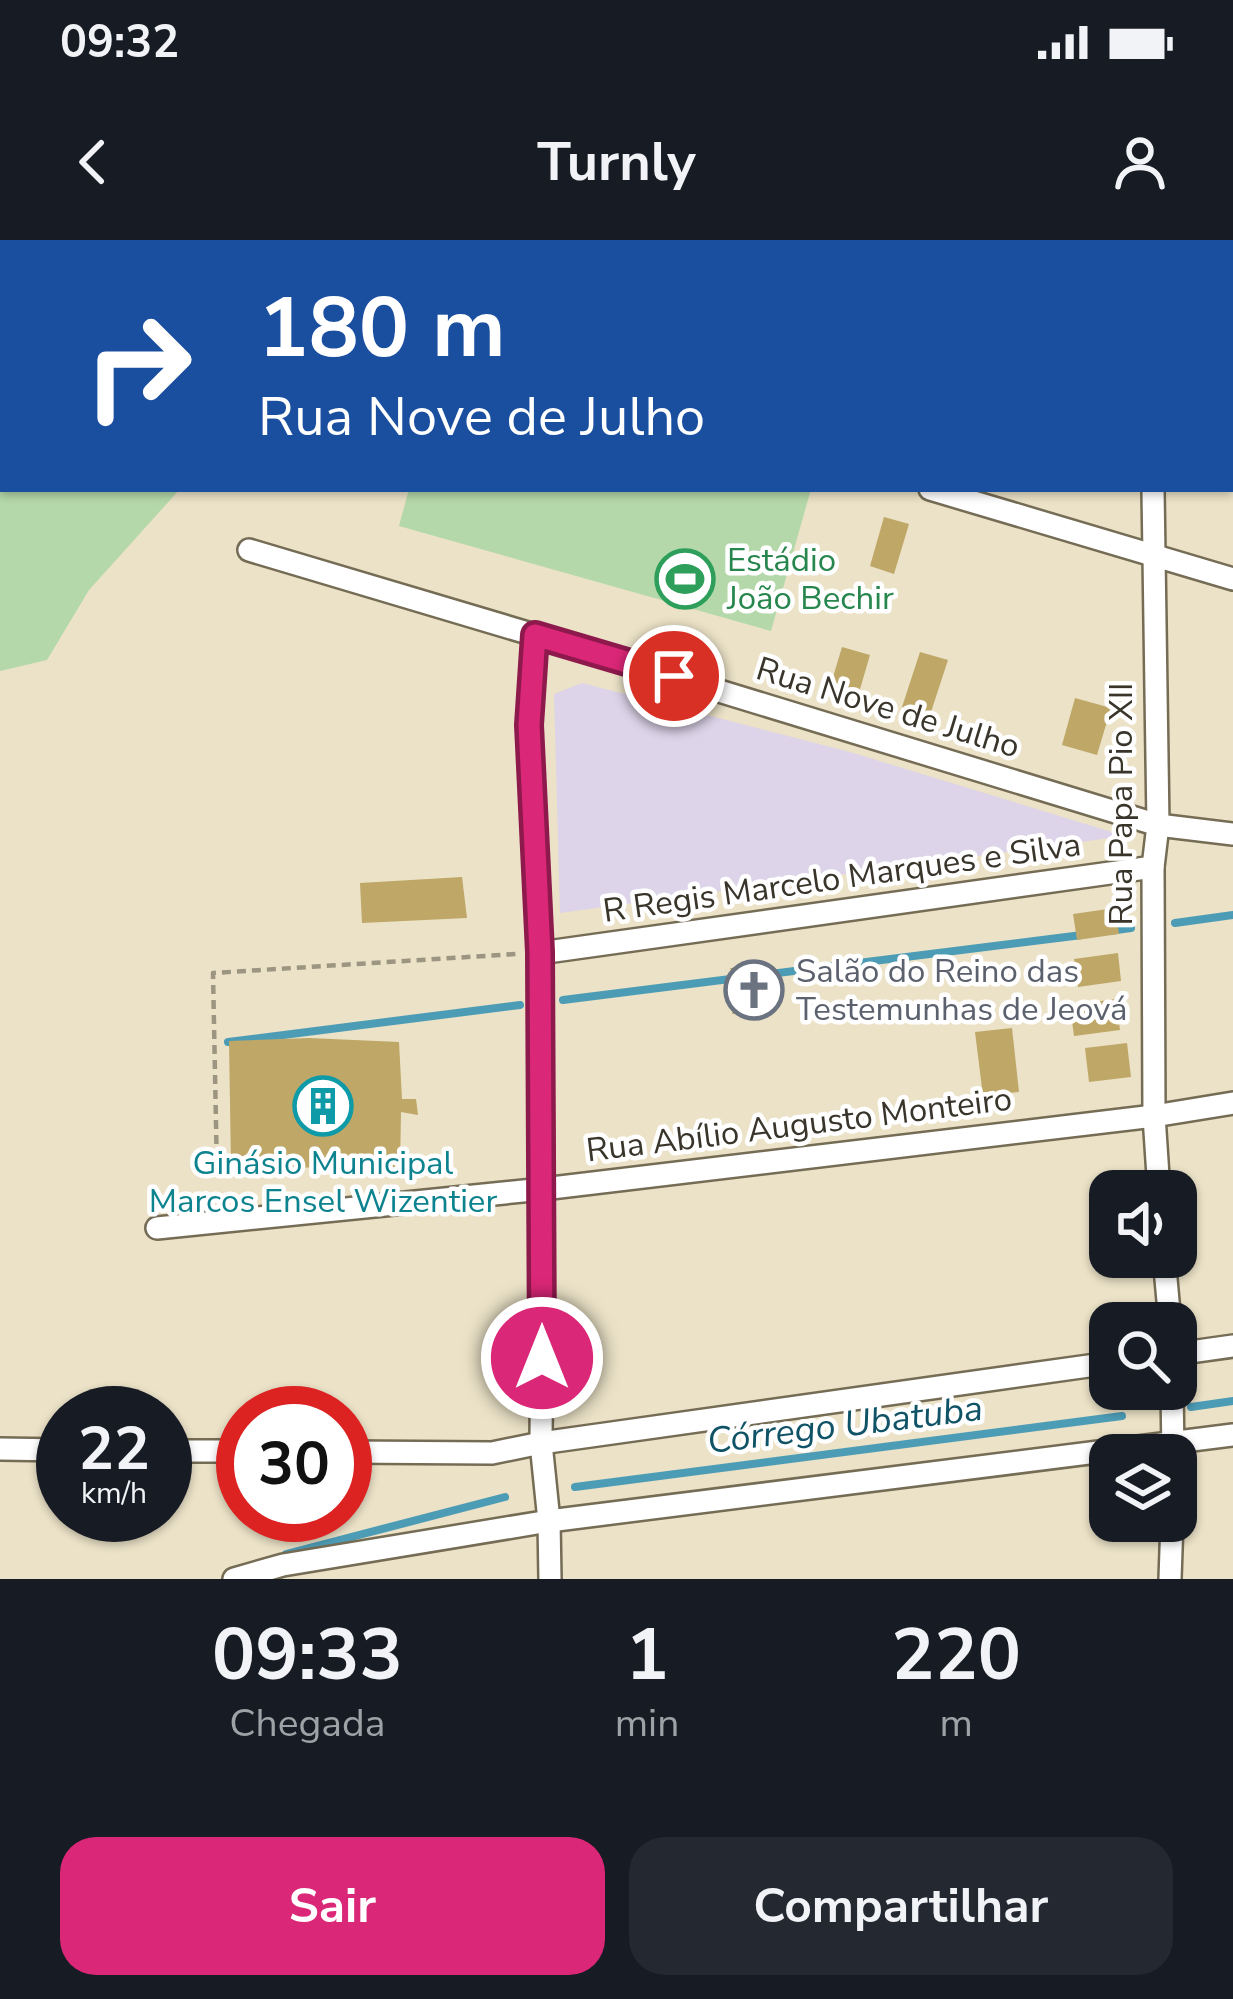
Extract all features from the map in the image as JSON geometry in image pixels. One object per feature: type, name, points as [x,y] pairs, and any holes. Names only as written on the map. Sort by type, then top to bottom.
[{"type":"street","points":[[940,492],[1233,580]]},
{"type":"street","name":"Rua Papa Pio XII","points":[[1153,492],[1158,825],[1153,867],[1154,1116],[1158,1170]]},
{"type":"street","name":"Rua Nove de Julho","points":[[249,550],[1158,825],[1233,834]]},
{"type":"street","points":[[535,635],[529,725],[540,952],[541,1443],[550,1521],[550,1579]]},
{"type":"street","name":"R Regis Marcelo Marques e Silva","points":[[540,952],[1153,867]]},
{"type":"street","name":"Rua Abílio Augusto Monteiro","points":[[157,1228],[543,1189],[1233,1103]]},
{"type":"street","points":[[1197,1351],[1233,1346]]},
{"type":"street","points":[[372,1452],[492,1454],[541,1443],[1089,1366]]},
{"type":"street","points":[[1197,1443],[1233,1435]]},
{"type":"street","points":[[0,1449],[36,1450]]},
{"type":"street","points":[[234,1579],[283,1565],[550,1521],[1089,1459]]},
{"type":"street","points":[[1170,1579],[1171,1542]]},
{"type":"path","points":[[217,1174],[213,973],[540,952]]},
{"type":"shaded area","points":[[582,683],[850,752],[1125,836],[560,913],[554,694]]},
{"type":"green space","points":[[0,492],[177,492],[89,590],[47,660],[0,671]]},
{"type":"green space","name":"Estádio João Bechir","points":[[408,492],[810,492],[771,631],[399,526]]},
{"type":"building","points":[[884,517],[909,524],[894,574],[870,566]]},
{"type":"building","points":[[842,647],[870,655],[858,696],[830,687]]},
{"type":"building","points":[[920,652],[948,660],[930,715],[902,707]]},
{"type":"building","points":[[1075,698],[1111,708],[1097,755],[1062,745]]},
{"type":"building","points":[[462,877],[467,918],[362,923],[360,883]]},
{"type":"building","points":[[1115,908],[1119,934],[1077,940],[1073,914]]},
{"type":"building","points":[[1118,953],[1121,981],[1078,987],[1074,959]]},
{"type":"building","name":"Salão do Reino das Testemunhas de Jeová","points":[[758,967],[770,991],[756,1014],[732,1014],[739,989],[730,968]]},
{"type":"building","points":[[1116,999],[1120,1030],[1074,1036],[1070,1005]]},
{"type":"building","points":[[1012,1028],[1019,1092],[983,1096],[975,1032]]},
{"type":"building","name":"Ginásio Municipal Marcos Ensel Wizentier","points":[[229,1041],[399,1042],[402,1099],[416,1099],[418,1115],[401,1112],[400,1168],[231,1167]]},
{"type":"building","points":[[1127,1043],[1131,1077],[1089,1082],[1085,1048]]},
{"type":"waterway","points":[[1175,923],[1233,915]]},
{"type":"waterway","points":[[1109,931],[1131,928]]},
{"type":"waterway","points":[[563,1000],[1082,935]]},
{"type":"waterway","points":[[228,1042],[520,1005]]},
{"type":"waterway","name":"Córrego Ubatuba","points":[[1197,1406],[1233,1401]]},
{"type":"waterway","name":"Córrego Ubatuba","points":[[575,1487],[1122,1416]]},
{"type":"waterway","name":"Córrego Ubatuba","points":[[286,1554],[505,1497]]},
{"type":"place","name":"Estádio João Bechir","points":[[685,579]]},
{"type":"place","name":"Salão do Reino das Testemunhas de Jeová","points":[[754,990]]},
{"type":"place","name":"Ginásio Municipal Marcos Ensel Wizentier","points":[[323,1106]]},
{"type":"route","points":[[542,1358],[540,952],[529,725],[535,635],[674,676]]}]
